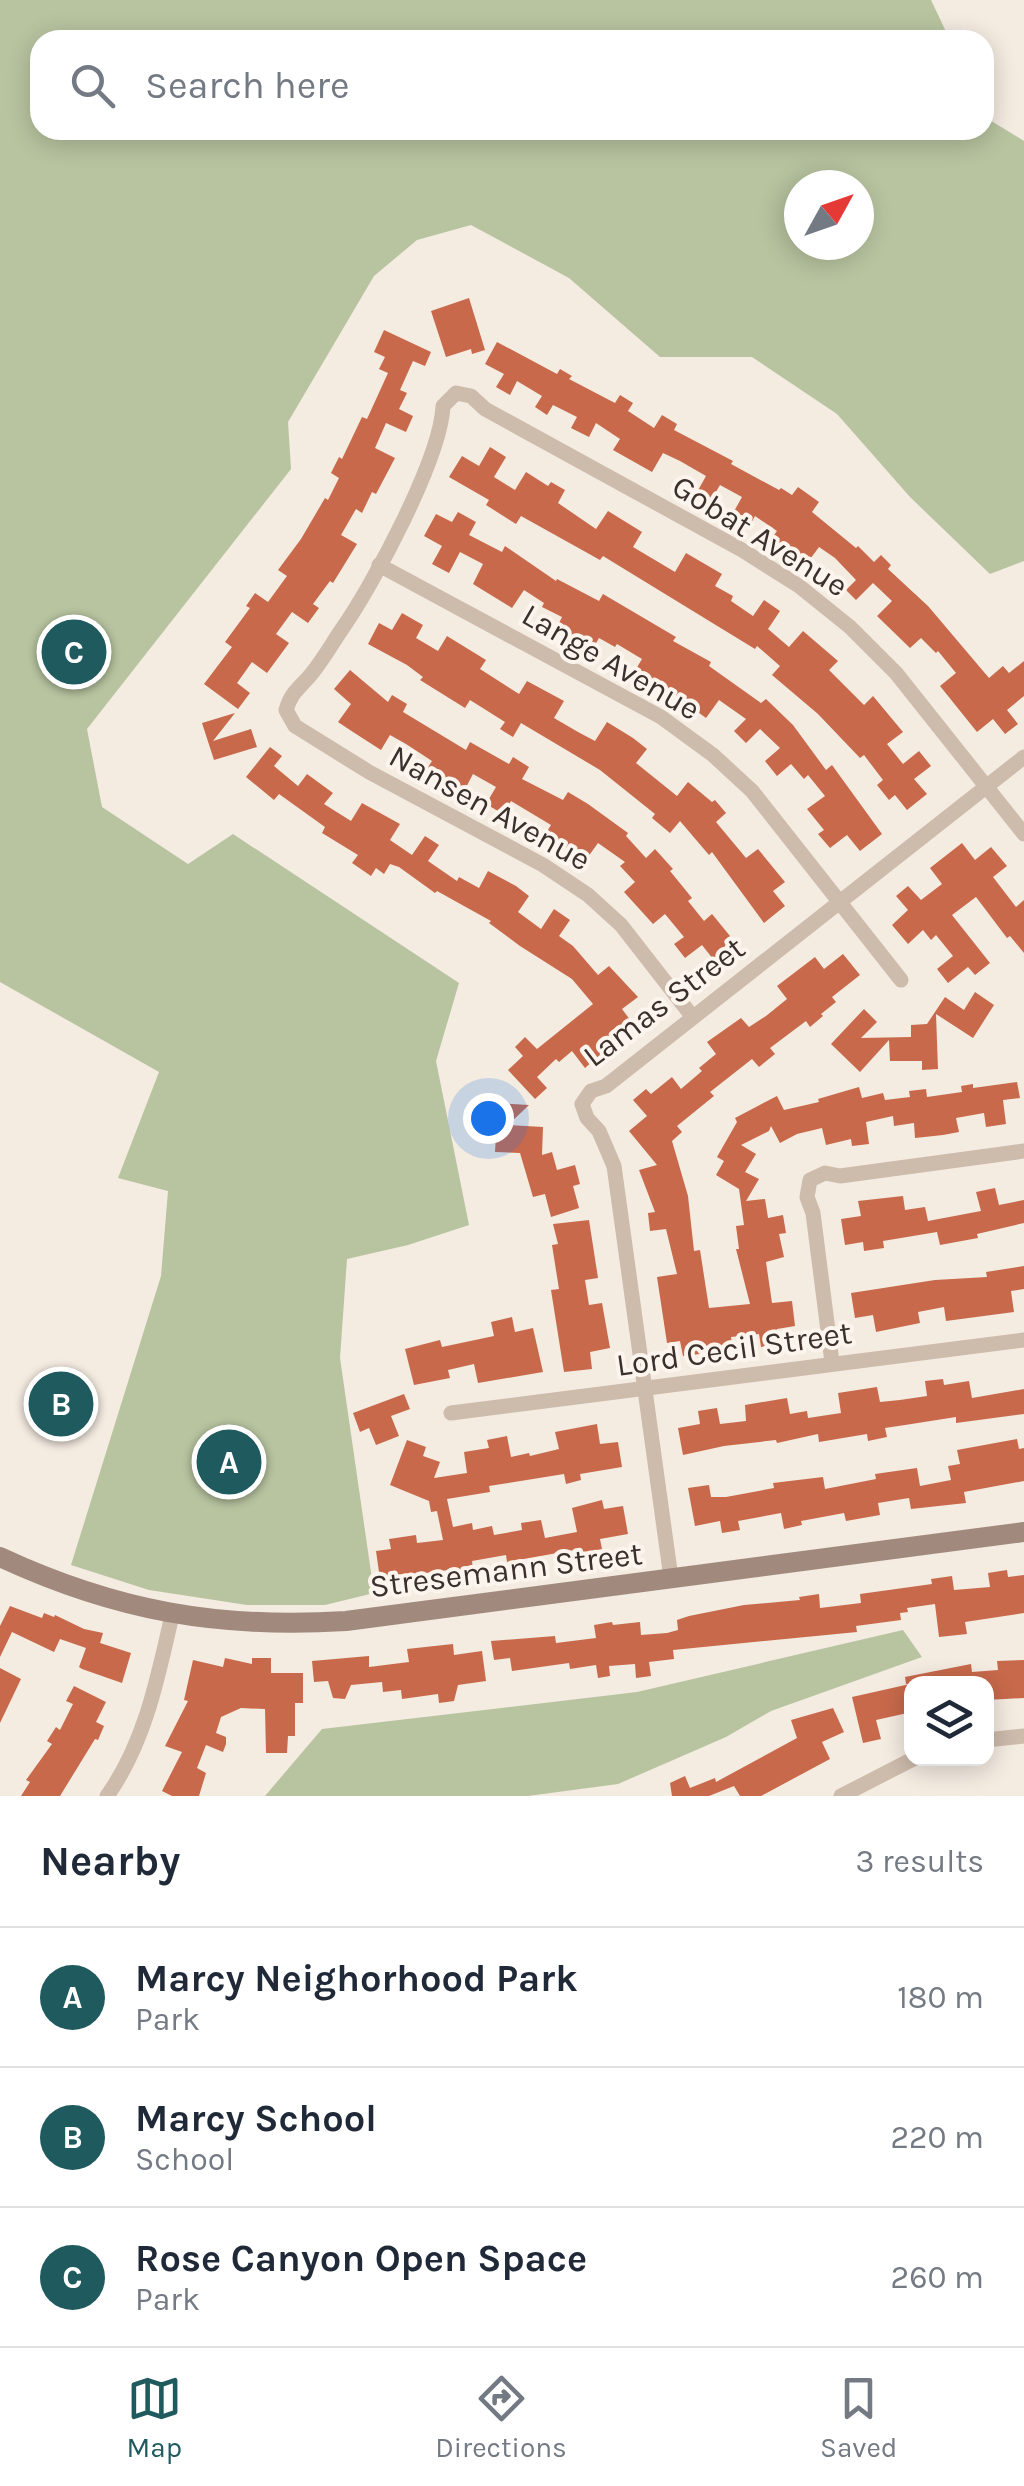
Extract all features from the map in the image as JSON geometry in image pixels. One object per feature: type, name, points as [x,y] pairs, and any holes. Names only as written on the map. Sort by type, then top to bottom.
[{"type":"street","name":"Gobat Avenue","points":[[380,565],[442,426],[443,406],[456,393],[470,396],[485,409],[742,550],[798,586],[850,627],[896,673],[1024,834]]},
{"type":"street","name":"Nansen Avenue","points":[[380,565],[346,624],[306,680],[291,692],[286,710],[295,726],[368,772],[543,865],[588,894],[621,925],[692,1016]]},
{"type":"street","name":"Lange Avenue","points":[[380,565],[661,718],[700,746],[752,791],[901,980]]},
{"type":"street","name":"Lamas Street","points":[[671,1578],[614,1166],[582,1104],[592,1092],[606,1086],[1024,757]]},
{"type":"street","points":[[832,1362],[814,1213],[807,1197],[810,1180],[825,1173],[840,1176],[1024,1151]]},
{"type":"street","name":"Lord Cecil Street","points":[[451,1413],[1024,1340]]},
{"type":"street","name":"Stresemann Street","points":[[1,1560],[78,1588],[172,1615],[263,1624],[346,1621],[1024,1532]]},
{"type":"street","points":[[107,1796],[137,1740],[153,1696],[172,1615]]},
{"type":"street","points":[[994,1739],[1024,1736]]},
{"type":"street","points":[[840,1796],[864,1790],[904,1765]]},
{"type":"green space","points":[[0,0],[931,0],[945,30],[30,30],[30,140],[994,140],[994,123],[1024,141],[1024,561],[990,574],[910,497],[837,414],[752,357],[660,357],[569,278],[471,225],[417,240],[374,276],[288,422],[291,469],[87,729],[102,807],[188,864],[233,834],[459,983],[436,1061],[469,1225],[347,1259],[340,1358],[374,1593],[325,1605],[247,1605],[149,1590],[71,1565],[161,1276],[168,1191],[118,1178],[159,1072],[0,982]]},
{"type":"green space","points":[[903,1630],[922,1657],[771,1711],[726,1737],[618,1784],[528,1796],[265,1796],[322,1729],[637,1692]]},
{"type":"building","points":[[469,298],[485,350],[472,354],[471,349],[446,357],[431,311]]},
{"type":"building","points":[[384,330],[431,352],[425,366],[413,361],[400,390],[407,393],[399,409],[413,416],[406,432],[386,423],[375,448],[395,458],[376,494],[372,492],[362,513],[356,509],[341,535],[357,544],[333,583],[330,581],[313,604],[319,608],[308,623],[292,612],[276,634],[289,643],[267,673],[252,662],[237,683],[250,693],[238,709],[204,684],[232,647],[225,642],[250,608],[246,606],[255,593],[268,602],[287,576],[278,570],[325,498],[328,500],[339,478],[331,473],[362,417],[367,419],[388,373],[379,369],[385,357],[374,352]]},
{"type":"building","points":[[497,342],[557,374],[560,369],[572,376],[569,379],[615,403],[620,395],[633,403],[628,411],[654,428],[662,415],[677,424],[674,430],[733,461],[731,464],[792,495],[798,487],[819,502],[812,512],[874,562],[881,555],[891,565],[888,569],[928,606],[989,678],[1003,666],[1009,673],[1024,661],[1024,696],[1007,710],[1018,724],[1005,734],[993,719],[977,732],[940,686],[956,673],[938,651],[921,638],[910,648],[877,616],[892,601],[873,583],[856,600],[846,590],[856,580],[819,547],[808,562],[772,538],[777,531],[755,516],[750,525],[732,515],[742,497],[720,485],[710,502],[696,494],[706,476],[680,461],[663,453],[652,472],[613,450],[620,439],[596,423],[589,437],[571,428],[577,417],[553,405],[547,415],[535,407],[542,396],[517,381],[510,395],[496,387],[504,374],[485,364]]},
{"type":"building","points":[[490,447],[506,457],[494,477],[515,490],[526,472],[548,486],[551,482],[565,490],[558,503],[596,529],[608,511],[642,532],[633,547],[675,572],[686,553],[722,574],[715,586],[733,596],[731,601],[753,616],[764,600],[780,611],[768,629],[789,647],[803,631],[838,661],[829,670],[864,705],[873,696],[903,732],[887,744],[903,764],[919,751],[931,766],[914,779],[927,794],[907,810],[895,795],[889,800],[877,785],[883,780],[864,755],[860,758],[818,714],[772,675],[780,666],[757,646],[755,649],[603,556],[600,560],[521,516],[516,524],[486,505],[489,500],[449,477],[462,456],[479,466]]},
{"type":"building","points":[[458,512],[476,522],[469,535],[502,552],[505,546],[556,581],[599,601],[603,594],[676,637],[673,641],[711,662],[709,666],[761,703],[766,699],[793,725],[826,770],[832,765],[882,834],[860,851],[847,835],[830,848],[818,834],[824,830],[807,809],[825,796],[808,775],[804,779],[791,764],[777,776],[765,761],[780,748],[760,729],[746,743],[734,731],[746,719],[719,700],[706,718],[691,707],[693,704],[633,674],[642,659],[617,644],[615,647],[599,638],[592,650],[555,631],[562,617],[542,607],[544,603],[524,590],[512,608],[473,584],[483,564],[460,552],[449,573],[432,564],[442,546],[424,536],[436,514],[452,522]]},
{"type":"building","points":[[402,613],[423,625],[416,638],[438,651],[447,636],[486,660],[480,669],[519,694],[527,681],[564,701],[554,718],[578,732],[595,741],[607,722],[633,738],[647,749],[636,763],[677,796],[688,782],[712,802],[715,800],[726,813],[716,822],[746,858],[758,849],[785,882],[773,891],[785,906],[764,923],[712,852],[709,855],[680,821],[670,833],[652,818],[655,814],[600,770],[521,723],[513,737],[500,729],[505,722],[470,700],[465,708],[420,680],[423,677],[407,665],[368,644],[379,623],[392,630]]},
{"type":"building","points":[[350,670],[388,702],[392,695],[407,704],[403,712],[466,750],[470,742],[509,764],[513,757],[529,767],[522,779],[563,800],[568,792],[588,804],[628,833],[626,836],[646,858],[655,849],[673,869],[670,871],[692,898],[688,901],[704,921],[712,914],[739,947],[717,964],[702,945],[685,958],[674,944],[684,937],[665,914],[653,924],[624,892],[635,882],[620,866],[625,862],[598,843],[585,861],[544,836],[551,825],[511,801],[503,814],[486,804],[496,787],[473,774],[463,793],[425,772],[432,761],[406,744],[390,735],[381,750],[338,722],[351,704],[334,689]]},
{"type":"building","points":[[235,713],[213,741],[251,729],[257,747],[214,760],[202,723]]},
{"type":"building","points":[[270,747],[282,756],[274,766],[298,786],[307,774],[333,793],[324,804],[351,821],[362,803],[400,824],[390,840],[412,855],[425,836],[439,845],[428,861],[457,881],[459,877],[479,888],[488,871],[516,886],[529,896],[518,912],[541,929],[554,909],[570,920],[559,936],[598,975],[609,966],[638,997],[622,1009],[634,1025],[585,1068],[572,1051],[559,1062],[556,1059],[537,1077],[547,1088],[535,1099],[508,1070],[523,1056],[515,1047],[525,1037],[537,1049],[593,1004],[572,979],[520,946],[491,921],[435,893],[399,867],[390,864],[384,874],[376,868],[371,876],[352,863],[358,855],[322,833],[325,827],[279,794],[274,800],[246,777]]},
{"type":"building","points":[[962,843],[975,860],[991,847],[1007,866],[993,877],[1016,907],[1024,900],[1024,953],[1010,936],[1007,938],[976,897],[952,915],[990,963],[975,975],[968,967],[948,983],[937,969],[953,956],[936,935],[931,940],[923,930],[908,944],[892,925],[908,910],[896,896],[908,886],[921,900],[942,884],[930,868]]},
{"type":"building","points":[[843,954],[860,975],[832,997],[836,1002],[823,1016],[810,1027],[806,1021],[770,1048],[775,1054],[759,1067],[752,1059],[710,1092],[714,1096],[677,1126],[682,1132],[672,1141],[688,1196],[694,1251],[700,1250],[709,1308],[750,1304],[736,1249],[736,1226],[744,1225],[739,1189],[716,1175],[724,1161],[717,1157],[737,1122],[735,1118],[777,1096],[784,1110],[859,1087],[862,1098],[883,1093],[885,1100],[910,1097],[909,1091],[926,1089],[927,1097],[962,1092],[961,1086],[973,1084],[973,1088],[1017,1082],[1020,1098],[1003,1100],[1006,1124],[986,1127],[984,1113],[956,1118],[959,1132],[943,1135],[915,1138],[914,1123],[894,1126],[893,1116],[866,1122],[869,1144],[852,1146],[851,1139],[826,1145],[822,1128],[780,1143],[771,1126],[769,1131],[741,1145],[756,1154],[745,1172],[759,1179],[746,1201],[765,1199],[768,1218],[783,1215],[786,1233],[779,1234],[784,1257],[766,1262],[772,1303],[792,1301],[795,1326],[777,1329],[779,1344],[761,1347],[759,1334],[731,1337],[733,1350],[683,1356],[680,1341],[667,1343],[657,1277],[677,1274],[666,1229],[650,1231],[648,1213],[655,1212],[639,1170],[657,1165],[629,1131],[647,1116],[633,1100],[646,1089],[651,1094],[672,1077],[681,1089],[716,1054],[707,1042],[741,1018],[749,1027],[766,1016],[787,999],[777,986],[815,957],[824,969]]},
{"type":"building","points":[[975,992],[994,1005],[973,1038],[936,1014],[938,1069],[922,1070],[922,1061],[890,1061],[889,1040],[860,1072],[831,1044],[864,1009],[877,1022],[861,1038],[911,1037],[911,1025],[927,1024],[945,997],[964,1010]]},
{"type":"building","points":[[498,1103],[529,1105],[508,1125],[543,1127],[542,1155],[552,1152],[557,1170],[575,1165],[580,1184],[573,1186],[579,1208],[551,1217],[545,1194],[533,1197],[520,1153],[495,1152]]},
{"type":"building","points":[[995,1188],[999,1205],[1024,1200],[1024,1223],[940,1245],[937,1232],[883,1241],[884,1248],[864,1251],[863,1242],[845,1245],[841,1219],[861,1216],[858,1201],[903,1196],[905,1210],[925,1207],[928,1221],[981,1211],[976,1192]]},
{"type":"building","points":[[589,1220],[598,1278],[585,1280],[589,1305],[602,1303],[610,1348],[590,1352],[592,1369],[564,1372],[551,1290],[559,1289],[552,1245],[558,1244],[553,1224]]},
{"type":"building","points":[[1024,1266],[1024,1289],[1011,1291],[1014,1312],[946,1321],[944,1307],[918,1312],[920,1323],[876,1332],[873,1315],[855,1318],[851,1293],[935,1280],[987,1277],[986,1272]]},
{"type":"building","points":[[512,1317],[515,1332],[533,1328],[543,1372],[478,1383],[474,1364],[448,1370],[450,1378],[414,1385],[405,1349],[440,1340],[442,1347],[494,1336],[491,1322]]},
{"type":"building","points":[[943,1379],[944,1385],[969,1381],[972,1398],[1024,1389],[1024,1414],[956,1423],[956,1417],[885,1428],[887,1437],[868,1441],[867,1434],[819,1442],[818,1434],[683,1455],[678,1428],[700,1424],[698,1411],[717,1408],[720,1424],[746,1421],[745,1405],[787,1398],[790,1414],[807,1411],[808,1418],[841,1413],[838,1393],[877,1387],[880,1402],[900,1400],[927,1396],[925,1381]]},
{"type":"building","points":[[404,1394],[410,1409],[391,1416],[399,1436],[376,1445],[369,1428],[360,1432],[353,1413]]},
{"type":"building","points":[[597,1424],[600,1444],[618,1442],[622,1467],[580,1474],[581,1480],[566,1484],[564,1474],[489,1486],[490,1492],[447,1499],[453,1527],[472,1523],[473,1530],[492,1526],[494,1535],[522,1530],[521,1523],[541,1520],[545,1538],[577,1532],[572,1508],[602,1500],[604,1509],[623,1506],[628,1534],[600,1539],[602,1549],[581,1553],[580,1549],[507,1562],[506,1555],[472,1561],[473,1569],[380,1579],[376,1551],[391,1549],[389,1539],[416,1535],[417,1543],[443,1540],[437,1511],[431,1512],[429,1501],[390,1485],[407,1440],[426,1447],[423,1456],[440,1462],[434,1478],[467,1473],[464,1452],[489,1448],[487,1440],[507,1436],[511,1457],[529,1453],[530,1456],[559,1449],[555,1432]]},
{"type":"building","points":[[1017,1439],[1019,1449],[1024,1448],[1024,1481],[964,1492],[966,1503],[911,1509],[909,1498],[878,1503],[880,1515],[846,1521],[844,1513],[801,1521],[802,1525],[784,1529],[781,1513],[738,1521],[740,1530],[722,1533],[720,1521],[695,1526],[688,1488],[709,1485],[711,1497],[726,1497],[774,1488],[773,1483],[823,1477],[825,1489],[876,1479],[875,1474],[917,1468],[920,1486],[951,1480],[948,1466],[960,1464],[957,1450]]},
{"type":"building","points":[[1007,1570],[1008,1577],[1024,1575],[1024,1613],[965,1622],[967,1634],[939,1637],[935,1604],[907,1608],[908,1612],[900,1613],[901,1620],[856,1626],[857,1632],[673,1650],[674,1659],[649,1662],[651,1676],[636,1678],[635,1664],[609,1666],[610,1676],[598,1678],[596,1665],[570,1669],[569,1663],[512,1671],[510,1658],[494,1660],[491,1641],[555,1636],[556,1643],[596,1638],[594,1625],[612,1622],[640,1622],[641,1635],[667,1633],[678,1630],[677,1620],[689,1616],[819,1594],[820,1608],[861,1603],[860,1594],[932,1584],[931,1579],[952,1576],[954,1590],[990,1587],[988,1573]]},
{"type":"building","points":[[10,1606],[42,1618],[44,1613],[55,1615],[103,1633],[100,1643],[131,1653],[122,1683],[79,1667],[86,1648],[60,1639],[54,1652],[12,1632],[0,1657],[0,1626]]},
{"type":"building","points":[[453,1644],[454,1655],[482,1651],[486,1681],[458,1685],[454,1701],[439,1703],[438,1694],[402,1699],[401,1690],[383,1692],[382,1682],[351,1685],[345,1699],[333,1698],[328,1681],[314,1682],[312,1661],[369,1656],[369,1667],[409,1662],[407,1649]]},
{"type":"building","points":[[225,1658],[252,1664],[252,1658],[271,1658],[271,1673],[303,1673],[303,1703],[295,1703],[295,1736],[288,1736],[287,1753],[266,1753],[265,1709],[241,1708],[221,1717],[216,1733],[226,1737],[226,1744],[223,1752],[206,1745],[197,1768],[206,1773],[199,1796],[172,1796],[162,1791],[182,1752],[165,1746],[188,1701],[184,1700],[193,1660],[223,1667]]},
{"type":"building","points":[[1024,1660],[1024,1698],[994,1700],[994,1676],[910,1676],[971,1664],[972,1672],[998,1670],[997,1661]]},
{"type":"building","points":[[0,1668],[21,1679],[0,1723]]},
{"type":"building","points":[[904,1685],[904,1714],[876,1720],[881,1739],[863,1743],[852,1697]]},
{"type":"building","points":[[74,1686],[106,1702],[96,1722],[104,1726],[98,1740],[95,1739],[60,1796],[21,1796],[30,1782],[26,1780],[52,1744],[47,1741],[56,1727],[60,1730],[73,1704],[66,1701]]},
{"type":"building","points":[[833,1708],[844,1732],[822,1742],[830,1759],[761,1796],[740,1796],[734,1786],[709,1796],[672,1796],[670,1783],[685,1776],[690,1788],[715,1778],[716,1782],[797,1738],[791,1720]]},
{"type":"place","name":"Rose Canyon Open Space","points":[[74,652]]},
{"type":"place","name":"Marcy School","points":[[61,1404]]},
{"type":"place","name":"Marcy Neighorhood Park","points":[[229,1462]]}]
